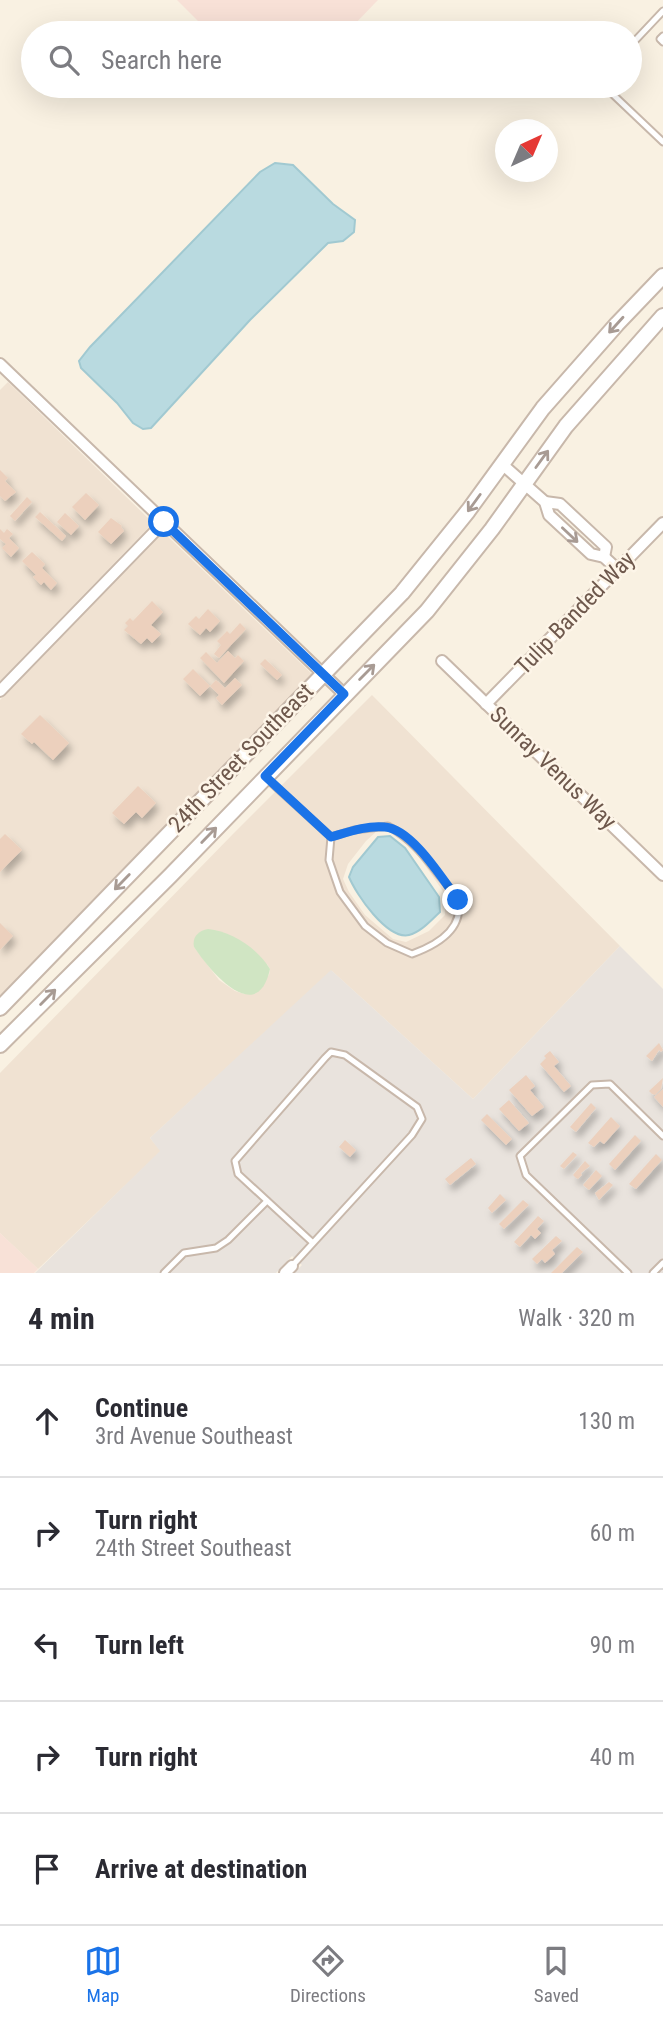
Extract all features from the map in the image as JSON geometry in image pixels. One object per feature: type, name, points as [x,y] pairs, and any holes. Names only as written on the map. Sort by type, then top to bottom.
[{"type":"street","name":"24th Street Southeast","points":[[0,1008],[402,593],[468,511],[543,408],[663,276]]},
{"type":"street","name":"24th Street Southeast","points":[[0,1045],[170,876],[426,611],[492,528],[566,426],[663,316]]},
{"type":"street","points":[[3,372],[344,694]]},
{"type":"street","points":[[502,464],[545,502],[560,504],[606,547],[604,557],[617,569]]},
{"type":"street","points":[[0,691],[164,522]]},
{"type":"street","name":"Tulip Banded Way","points":[[486,704],[663,523]]},
{"type":"street","name":"Sunray Venus Way","points":[[442,661],[663,875]]},
{"type":"lane","points":[[642,33],[663,11]]},
{"type":"lane","points":[[663,36],[660,39],[663,43]]},
{"type":"lane","points":[[617,98],[663,142]]},
{"type":"lane","points":[[265,776],[331,837]]},
{"type":"lane","points":[[388,827],[405,836],[426,857],[458,900],[457,918],[445,938],[412,954],[387,943],[365,926],[340,892],[329,860],[331,837],[354,830],[388,827]]},
{"type":"lane","points":[[289,1269],[313,1243],[420,1124],[422,1119],[417,1107],[345,1055],[331,1052],[235,1161],[238,1174],[313,1243]]},
{"type":"lane","points":[[628,1273],[526,1175],[520,1156],[592,1085],[610,1084],[663,1136]]},
{"type":"lane","points":[[164,1273],[184,1253],[216,1248],[228,1240],[267,1201]]},
{"type":"lane","points":[[653,1273],[663,1263]]},
{"type":"shaded area","points":[[177,0],[378,0],[358,21],[198,21]]},
{"type":"shaded area","points":[[8,382],[153,523],[0,681],[0,390]]},
{"type":"shaded area","points":[[163,532],[312,674],[0,995],[0,700]]},
{"type":"shaded area","points":[[372,695],[620,946],[473,1099],[332,971],[150,1138],[161,1151],[38,1269],[0,1233],[0,1073]],"holes":[[[378,830],[393,830],[410,844],[445,894],[445,915],[429,931],[406,942],[393,939],[365,915],[343,879],[348,864]],[[194,947],[267,964],[269,975],[244,994],[235,991],[219,980]]]},
{"type":"shaded area","points":[[620,946],[663,989],[663,1273],[294,1273],[302,1265],[292,1256],[276,1273],[35,1273],[160,1151],[150,1138],[331,970],[473,1099]]},
{"type":"shaded area","points":[[0,1233],[38,1269],[34,1273],[0,1273]]},
{"type":"green space","points":[[208,929],[235,937],[265,962],[270,969],[264,986],[255,994],[244,994],[233,989],[221,980],[201,957],[194,947],[194,940],[199,933]]},
{"type":"water","points":[[275,163],[293,165],[333,204],[355,220],[354,232],[343,241],[328,243],[250,320],[151,428],[143,429],[133,423],[117,403],[81,368],[79,361],[260,172]]},
{"type":"water","points":[[390,836],[405,848],[439,897],[440,912],[422,929],[409,935],[400,935],[382,923],[365,904],[349,877],[353,867],[378,837]]},
{"type":"building","points":[[0,470],[8,478],[5,481],[16,492],[5,501],[0,496]]},
{"type":"building","points":[[86,493],[99,505],[85,520],[72,507]]},
{"type":"building","points":[[27,497],[32,502],[15,521],[10,516]]},
{"type":"building","points":[[40,512],[66,536],[62,541],[35,517]]},
{"type":"building","points":[[65,513],[79,526],[71,535],[57,522]]},
{"type":"building","points":[[111,518],[122,526],[124,531],[111,544],[98,532]]},
{"type":"building","points":[[0,529],[4,533],[7,529],[13,534],[9,538],[19,548],[11,557],[2,548],[6,544],[0,539]]},
{"type":"building","points":[[32,552],[45,564],[42,568],[57,583],[51,590],[44,582],[41,585],[33,577],[36,575],[22,561]]},
{"type":"building","points":[[152,601],[163,612],[151,625],[161,634],[152,643],[147,638],[141,644],[124,630],[128,626],[125,623],[130,618],[133,621]]},
{"type":"building","points":[[208,609],[220,621],[210,632],[206,628],[200,635],[188,624],[196,616],[199,619]]},
{"type":"building","points":[[240,623],[246,629],[219,658],[214,654],[221,645],[217,641],[227,631],[230,634]]},
{"type":"building","points":[[228,651],[235,658],[238,655],[244,661],[224,683],[200,658],[206,652],[217,663]]},
{"type":"building","points":[[265,659],[282,675],[277,680],[260,664]]},
{"type":"building","points":[[193,669],[210,686],[200,696],[183,679]]},
{"type":"building","points":[[235,678],[242,685],[222,705],[216,698],[219,695],[210,686],[216,680],[225,688]]},
{"type":"building","points":[[40,715],[69,743],[53,760],[21,734]]},
{"type":"building","points":[[138,786],[156,803],[142,818],[136,812],[124,824],[112,813]]},
{"type":"building","points":[[5,834],[22,850],[0,872],[0,839]]},
{"type":"building","points":[[0,923],[13,936],[0,950]]},
{"type":"building","points":[[659,1043],[663,1050],[659,1050],[652,1061],[646,1056]]},
{"type":"building","points":[[550,1051],[559,1062],[554,1066],[571,1086],[564,1092],[540,1064]]},
{"type":"building","points":[[526,1075],[535,1086],[530,1090],[544,1107],[532,1116],[509,1090]]},
{"type":"building","points":[[663,1078],[661,1089],[655,1095],[652,1094],[649,1091]]},
{"type":"building","points":[[663,1089],[663,1107],[654,1097]]},
{"type":"building","points":[[509,1100],[529,1123],[519,1131],[499,1109]]},
{"type":"building","points":[[591,1103],[596,1108],[576,1132],[570,1127]]},
{"type":"building","points":[[487,1114],[512,1139],[506,1145],[481,1120]]},
{"type":"building","points":[[611,1117],[620,1126],[604,1144],[600,1141],[594,1147],[588,1143]]},
{"type":"building","points":[[635,1135],[641,1141],[615,1170],[609,1164]]},
{"type":"building","points":[[345,1140],[356,1150],[350,1157],[339,1147]]},
{"type":"building","points":[[573,1152],[577,1155],[564,1169],[560,1166]]},
{"type":"building","points":[[656,1154],[662,1160],[636,1189],[629,1184]]},
{"type":"building","points":[[471,1158],[476,1164],[450,1185],[445,1179]]},
{"type":"building","points":[[585,1161],[590,1166],[578,1179],[573,1175]]},
{"type":"building","points":[[596,1170],[602,1176],[589,1190],[583,1185]]},
{"type":"building","points":[[609,1182],[613,1185],[599,1200],[595,1193]]},
{"type":"building","points":[[500,1194],[506,1200],[492,1213],[488,1208]]},
{"type":"building","points":[[523,1200],[529,1205],[504,1229],[499,1224]]},
{"type":"building","points":[[538,1216],[544,1221],[537,1229],[541,1233],[535,1239],[531,1235],[520,1247],[514,1242]]},
{"type":"building","points":[[556,1236],[562,1241],[552,1250],[555,1254],[545,1263],[542,1259],[537,1264],[532,1259]]},
{"type":"building","points":[[577,1247],[583,1252],[562,1273],[551,1273]]},
{"type":"route","points":[[164,522],[344,694],[265,776],[331,837],[354,830],[388,827],[405,836],[426,857],[458,900]]}]
